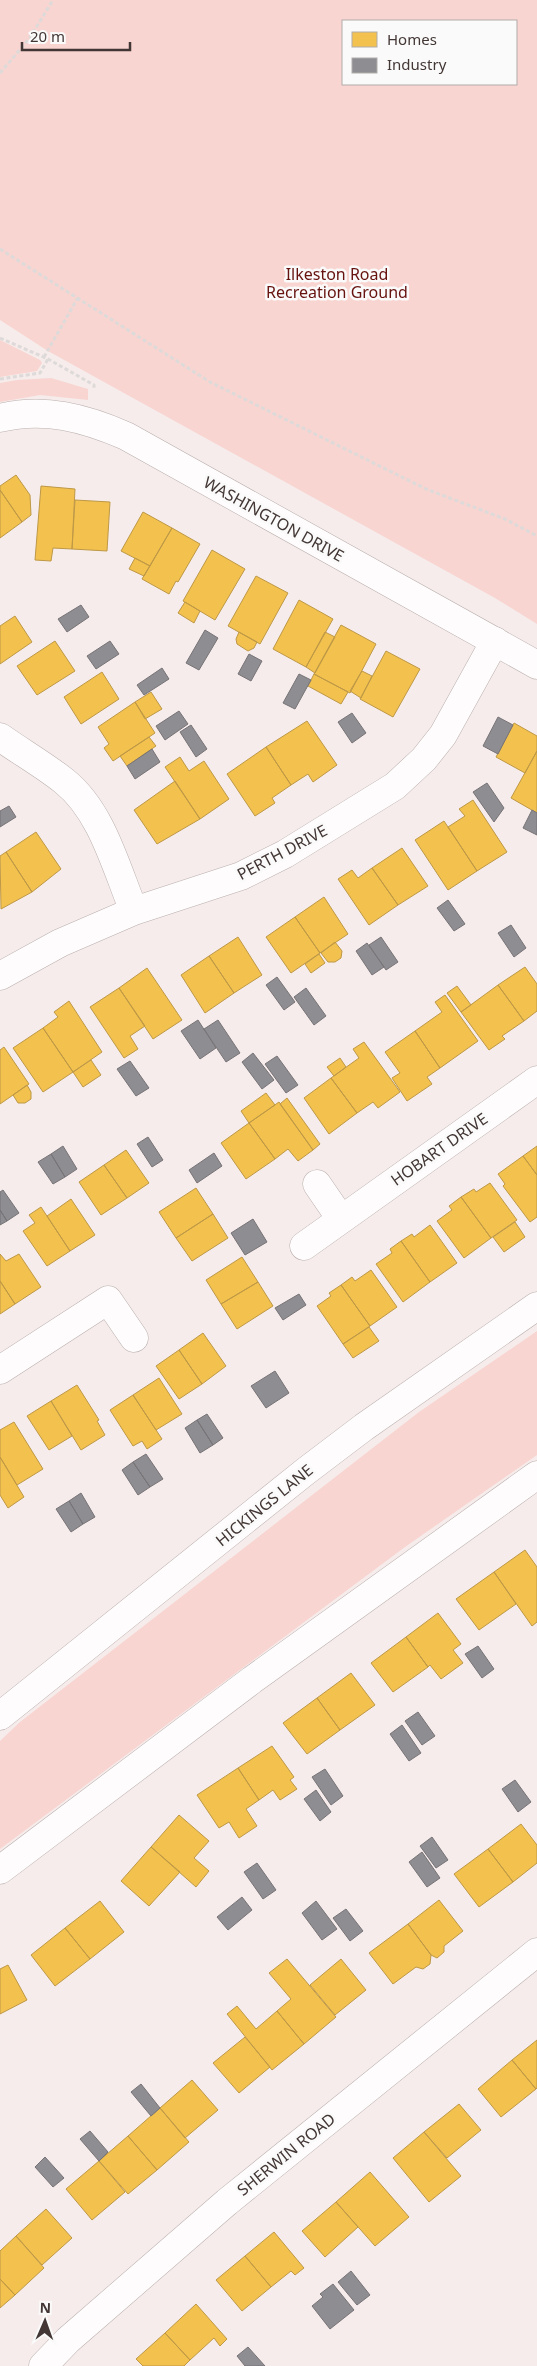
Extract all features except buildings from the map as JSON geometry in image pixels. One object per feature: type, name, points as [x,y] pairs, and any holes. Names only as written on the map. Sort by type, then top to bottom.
[{"type":"street","name":"WASHINGTON DRIVE","points":[[0,418],[18,414],[57,414],[97,423],[126,436],[537,665]]},
{"type":"street","name":"PERTH DRIVE","points":[[0,976],[60,943],[134,911],[241,876],[286,854],[395,786],[424,759],[443,735],[495,641]]},
{"type":"street","points":[[4,750],[65,782],[82,800],[100,827],[134,911]]},
{"type":"street","name":"HOBART DRIVE","points":[[304,1246],[537,1080]]},
{"type":"street","points":[[317,1184],[341,1219]]},
{"type":"street","points":[[0,1370],[108,1300],[134,1338]]},
{"type":"street","name":"HICKINGS LANE","points":[[0,1716],[306,1471],[364,1427],[537,1306]]},
{"type":"street","points":[[0,1870],[252,1680],[537,1476]]},
{"type":"street","name":"SHERWIN ROAD","points":[[43,2366],[68,2340],[227,2202],[537,1952]]},
{"type":"path","points":[[0,72],[29,38],[52,0]]},
{"type":"path","points":[[0,249],[210,382],[426,489],[505,519],[537,536]]},
{"type":"path","points":[[44,357],[77,299]]},
{"type":"path","points":[[0,338],[44,357],[94,385],[97,423]]},
{"type":"path","points":[[0,380],[40,373],[48,359]]},
{"type":"green space","name":"Ilkeston Road Recreation Ground","points":[[0,0],[537,0],[537,624],[495,598],[48,351],[0,320]]},
{"type":"green space","points":[[0,340],[40,360],[42,363],[37,371],[0,377]]},
{"type":"green space","points":[[51,378],[88,389],[88,400],[40,395],[0,402],[0,383]]},
{"type":"green space","points":[[537,1331],[537,1455],[405,1547],[0,1849],[0,1741],[20,1722],[419,1412]]}]
